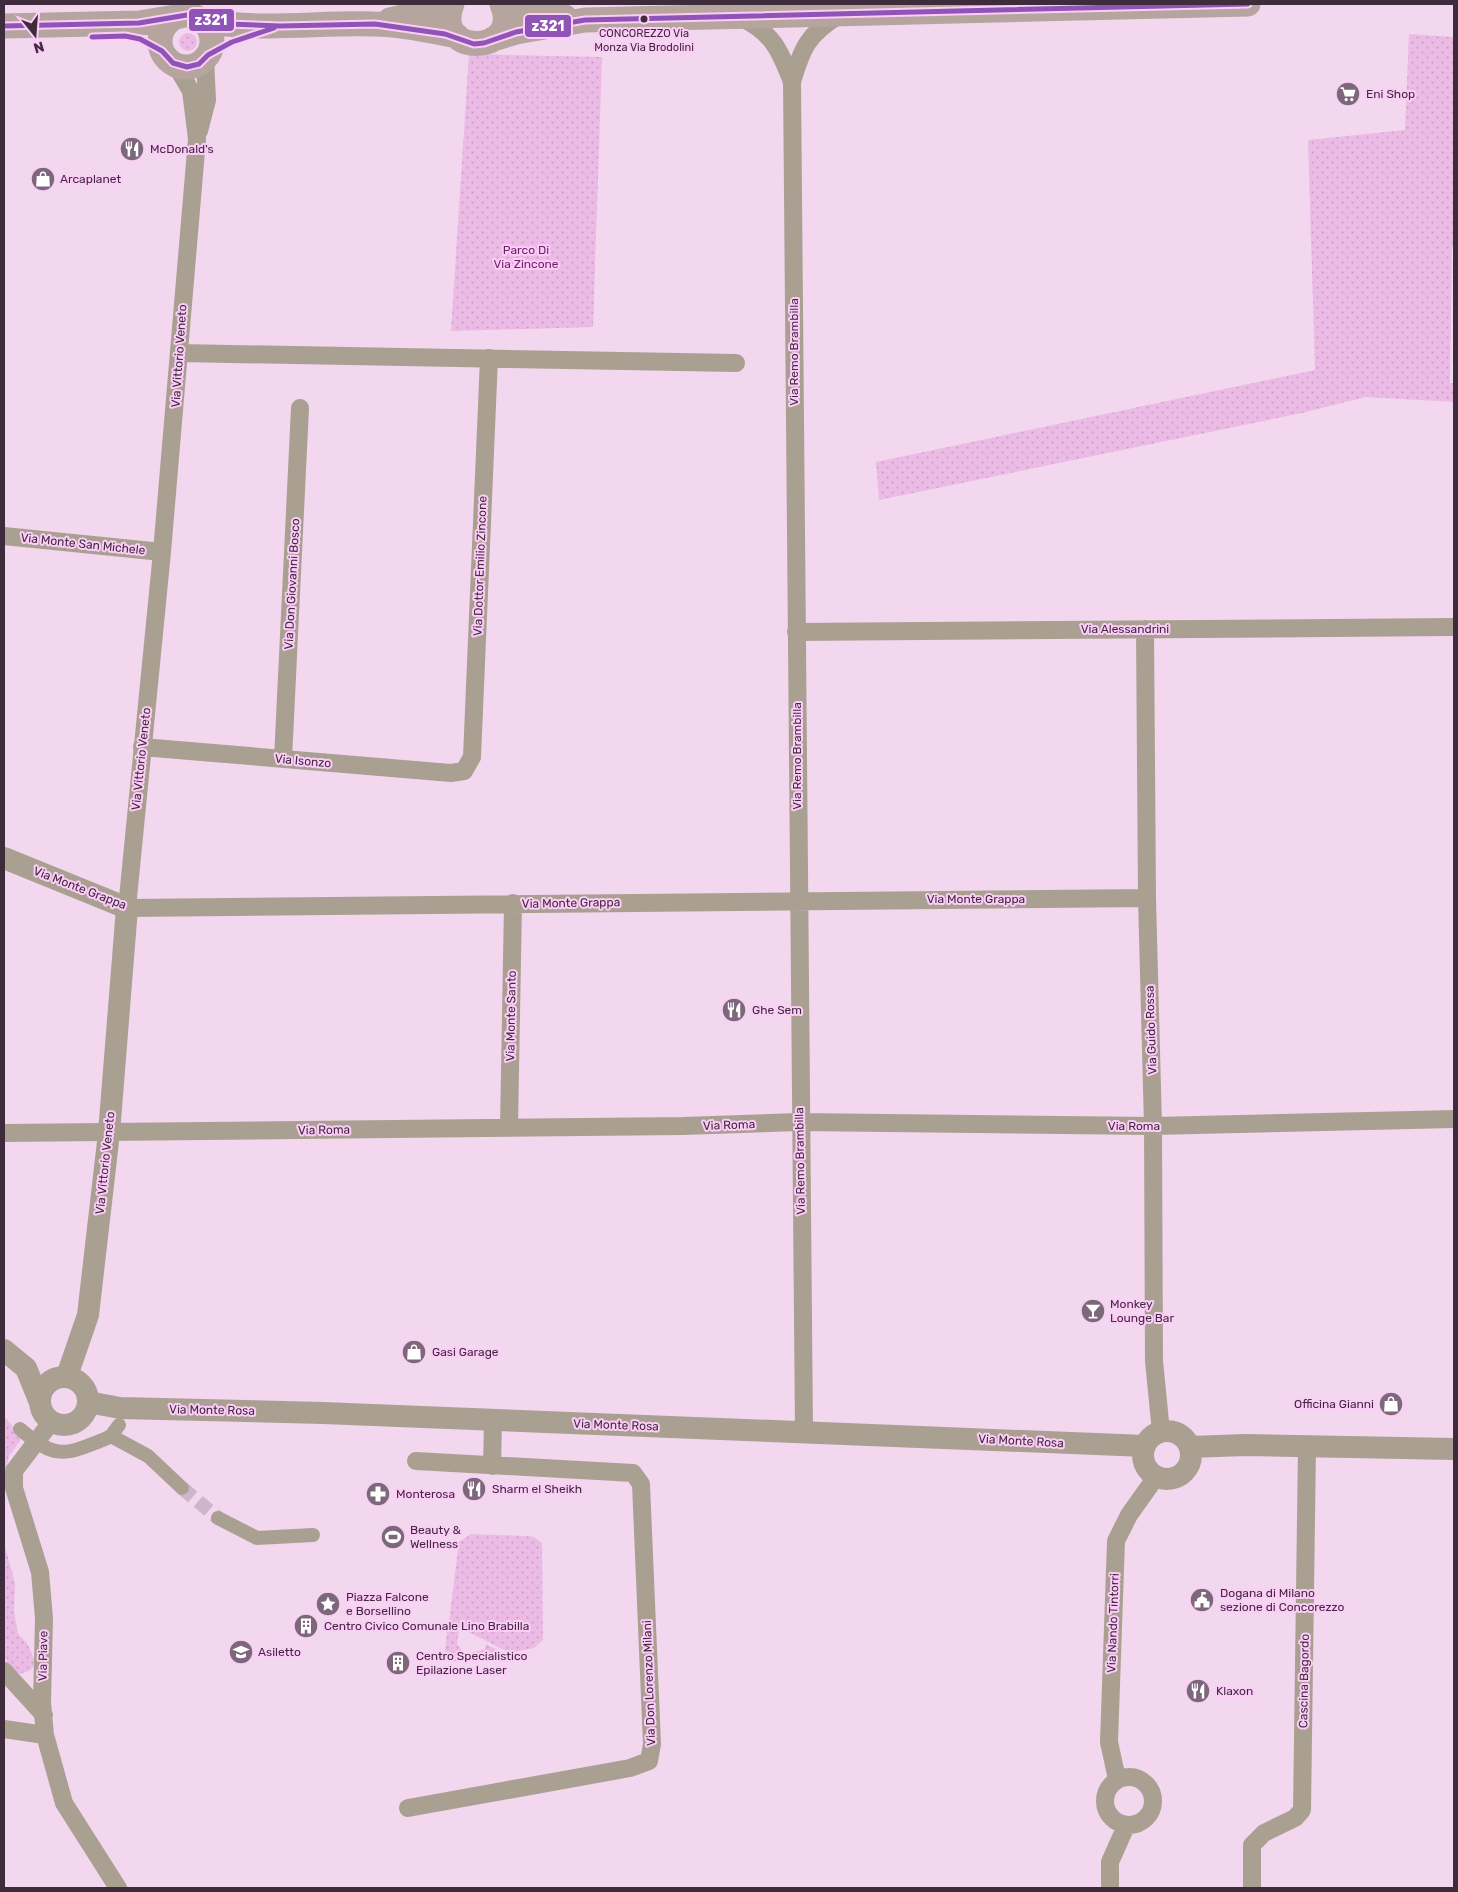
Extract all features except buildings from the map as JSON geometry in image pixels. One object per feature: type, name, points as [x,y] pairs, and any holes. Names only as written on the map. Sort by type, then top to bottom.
[{"type":"main road","points":[[375,24],[450,4],[449,21],[457,36]]},
{"type":"main road","points":[[493,39],[504,25],[505,13],[502,4]]},
{"type":"main road","points":[[509,4],[532,11],[585,20]]},
{"type":"main road","points":[[4,26],[139,23],[191,18],[280,26],[375,24],[457,36],[474,44],[516,32],[585,20],[1248,4]]},
{"type":"main road","points":[[168,58],[160,41],[164,28],[171,20],[191,18],[208,26],[212,36],[212,46],[207,57]]},
{"type":"main road","points":[[4,39],[125,36],[140,39],[168,58],[188,67],[245,36],[280,26]]},
{"type":"street","name":"Via Remo Brambilla","points":[[792,82],[807,41],[821,26],[843,13]]},
{"type":"street","name":"Via Remo Brambilla","points":[[736,15],[769,35],[782,55],[792,82],[799,1122],[804,1431]]},
{"type":"street","name":"Via Vittorio Veneto","points":[[68,1376],[88,1315],[109,1133],[127,908],[162,552],[197,139],[206,107],[207,57]]},
{"type":"street","name":"Via Vittorio Veneto","points":[[168,58],[191,91],[197,139]]},
{"type":"street","points":[[178,353],[736,363]]},
{"type":"street","name":"Via Dottor Emilio Zincone","points":[[464,771],[472,757],[489,358]]},
{"type":"street","name":"Via Don Giovanni Bosco","points":[[284,760],[300,408]]},
{"type":"street","name":"Via Monte San Michele","points":[[4,536],[162,552]]},
{"type":"street","name":"Via Alessandrini","points":[[796,632],[1454,627]]},
{"type":"street","name":"Via Guido Rossa","points":[[1145,629],[1147,898],[1153,1126],[1153,1439]]},
{"type":"street","name":"Via Isonzo","points":[[142,747],[451,774],[464,771]]},
{"type":"street","name":"Via Monte Grappa","points":[[4,858],[127,908],[1147,898]]},
{"type":"street","name":"Via Monte Santo","points":[[509,1128],[513,903]]},
{"type":"street","name":"Via Roma","points":[[4,1133],[509,1128],[799,1122],[1153,1126],[1454,1119]]},
{"type":"street","points":[[4,1350],[26,1368],[40,1400],[43,1413],[52,1422],[68,1425],[82,1417],[88,1402],[88,1395],[80,1382],[68,1376],[51,1380],[41,1392],[40,1400]]},
{"type":"street","name":"Via Monte Rosa","points":[[88,1402],[120,1408],[323,1413],[493,1421],[804,1431],[1153,1439],[1178,1433],[1190,1447]]},
{"type":"street","points":[[416,1461],[492,1466],[493,1421]]},
{"type":"street","name":"Via Piave","points":[[52,1422],[14,1471],[14,1488],[40,1572],[44,1618],[44,1715],[46,1735],[64,1803],[118,1888]]},
{"type":"street","points":[[20,1429],[48,1450],[62,1453],[94,1443],[115,1430],[148,1456],[182,1488]]},
{"type":"street","points":[[1153,1439],[1144,1462],[1148,1470],[1156,1477],[1166,1480],[1182,1474],[1188,1467],[1191,1457],[1190,1447],[1307,1446],[1454,1449]]},
{"type":"street","name":"Cascina Bagordo","points":[[1252,1888],[1252,1845],[1264,1833],[1295,1818],[1302,1810],[1307,1446]]},
{"type":"street","name":"Via Don Lorenzo Milani","points":[[408,1808],[630,1768],[649,1761],[652,1744],[642,1493],[639,1478],[633,1473],[492,1466]]},
{"type":"street","name":"Via Nando Tintorri","points":[[1117,1780],[1109,1742],[1116,1541],[1129,1515],[1156,1477]]},
{"type":"street","points":[[218,1518],[257,1538],[313,1536]]},
{"type":"street","points":[[4,1671],[44,1715]]},
{"type":"street","points":[[4,1728],[46,1735]]},
{"type":"street","points":[[1126,1776],[1136,1777],[1145,1782],[1152,1792],[1153,1805],[1148,1816],[1138,1824],[1126,1826],[1108,1816],[1104,1806],[1104,1796],[1109,1786],[1117,1780],[1126,1776]]},
{"type":"street","points":[[1110,1888],[1110,1862],[1126,1826]]},
{"type":"green space","points":[[184,33],[192,33],[197,38],[195,49],[184,51],[179,46],[179,38]]},
{"type":"green space","points":[[1409,34],[1454,37],[1454,247],[1452,247],[1450,383],[1454,383],[1454,402],[1366,397],[1302,413],[879,500],[876,462],[1315,370],[1308,140],[1405,130]]},
{"type":"green space","name":"Parco Di Via Zincone","points":[[469,54],[602,57],[593,327],[451,331]]},
{"type":"green space","points":[[4,1416],[22,1438],[9,1456],[4,1480]]},
{"type":"green space","points":[[471,1534],[527,1536],[534,1537],[542,1543],[543,1640],[534,1648],[510,1653],[449,1622],[459,1542]]},
{"type":"green space","points":[[4,1543],[15,1583],[14,1612],[18,1634],[27,1643],[36,1663],[31,1670],[20,1674],[11,1669],[4,1657]]},
{"type":"green space","points":[[448,1624],[459,1630],[457,1643],[464,1655],[485,1649],[486,1644],[505,1654],[454,1662],[445,1651]]},
{"type":"tunnel","points":[[182,1488],[218,1518]]},
{"type":"transit line","name":"z321","points":[[4,26],[139,23],[187,15],[228,24],[280,26],[375,24],[445,34],[474,44],[484,43],[516,32],[585,20],[1248,4]]},
{"type":"transit line","name":"z321","points":[[92,37],[125,36],[140,39],[162,51],[173,63],[187,67],[199,64],[208,55],[232,42],[274,28]]},
{"type":"place","name":"CONCOREZZO Via Monza Via Brodolini","points":[[644,19]]},
{"type":"place","name":"Eni Shop","points":[[1348,94]]},
{"type":"place","name":"McDonald's","points":[[132,149]]},
{"type":"place","name":"Arcaplanet","points":[[43,179]]},
{"type":"place","name":"Ghe Sem","points":[[734,1010]]},
{"type":"place","name":"Monkey Lounge Bar","points":[[1093,1311]]},
{"type":"place","name":"Gasi Garage","points":[[414,1352]]},
{"type":"place","name":"Officina Gianni","points":[[1391,1404]]},
{"type":"place","name":"Sharm el Sheikh","points":[[474,1489]]},
{"type":"place","name":"Monterosa","points":[[378,1494]]},
{"type":"place","name":"Beauty & Wellness","points":[[393,1537]]},
{"type":"place","name":"Dogana di Milano sezione di Concorezzo","points":[[1202,1600]]},
{"type":"place","name":"Piazza Falcone e Borsellino","points":[[328,1604]]},
{"type":"place","name":"Centro Civico Comunale Lino Brabilla","points":[[306,1626]]},
{"type":"place","name":"Asiletto","points":[[241,1652]]},
{"type":"place","name":"Centro Specialistico Epilazione Laser","points":[[398,1663]]},
{"type":"place","name":"Klaxon","points":[[1198,1691]]}]
